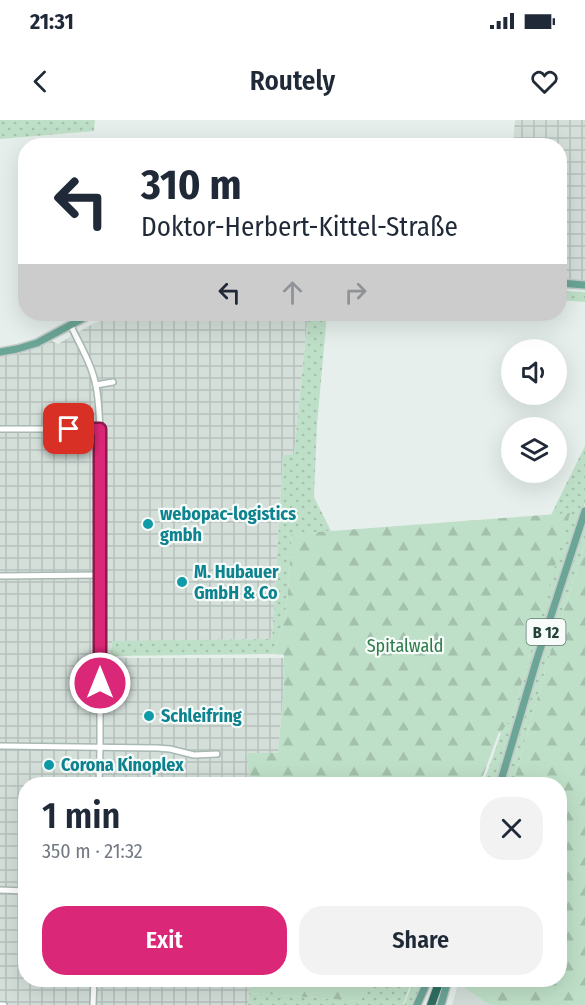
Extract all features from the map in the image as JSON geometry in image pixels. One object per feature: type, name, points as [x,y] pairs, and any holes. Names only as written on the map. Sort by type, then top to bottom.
[{"type":"highway","points":[[431,1005],[437,987]]},
{"type":"main road","points":[[567,284],[585,285]]},
{"type":"main road","points":[[0,352],[37,343],[79,321]]},
{"type":"main road","name":"B 12","points":[[502,777],[536,662],[585,511]]},
{"type":"main road","points":[[417,1005],[425,987]]},
{"type":"main road","points":[[441,1005],[446,987]]},
{"type":"street","points":[[71,326],[96,386],[100,429],[99,777]]},
{"type":"street","points":[[96,386],[113,382]]},
{"type":"street","points":[[0,429],[100,429]]},
{"type":"street","points":[[0,576],[100,576]]},
{"type":"street","points":[[0,746],[170,749],[194,755],[217,754]]},
{"type":"street","points":[[0,890],[18,891]]},
{"type":"street","points":[[93,1005],[94,987]]},
{"type":"shaded area","points":[[515,120],[585,120],[585,281],[567,280],[567,138],[514,138]]},
{"type":"shaded area","points":[[99,321],[307,321],[294,454],[283,455],[272,639],[112,642],[111,658],[284,658],[284,687],[278,754],[247,753],[250,777],[18,777],[18,987],[249,987],[248,1005],[0,1005],[0,354],[18,354],[52,341],[58,344]]},
{"type":"shaded area","points":[[457,987],[463,987],[490,1005],[452,1005]]},
{"type":"green space","points":[[0,120],[95,120],[94,131],[0,139]]},
{"type":"green space","points":[[567,291],[585,292],[585,302],[567,301]]},
{"type":"green space","points":[[307,321],[326,321],[317,425],[314,497],[331,531],[292,535],[284,622],[273,654],[111,656],[112,641],[272,639],[283,455],[294,454]]},
{"type":"green space","points":[[585,446],[585,503],[498,777],[485,777],[501,733],[513,714],[569,514],[551,515]]},
{"type":"green space","name":"Spitalwald","points":[[570,513],[513,714],[501,733],[499,732],[483,777],[250,777],[246,753],[278,753],[284,687],[284,655],[273,654],[284,622],[292,534]]},
{"type":"green space","points":[[585,522],[585,544],[551,650],[515,777],[506,777]]},
{"type":"green space","points":[[585,544],[585,1005],[490,1005],[463,987],[567,987],[567,777],[515,777],[551,650]]},
{"type":"green space","points":[[249,987],[364,987],[361,1001],[249,993]]},
{"type":"green space","points":[[364,987],[409,987],[403,1005],[248,1005],[249,993],[361,1001]]},
{"type":"green space","points":[[411,987],[424,987],[416,1005],[404,1005]]},
{"type":"place","name":"webopac-logistics gmbh","points":[[148,524]]},
{"type":"place","name":"M. Hubauer GmbH & Co","points":[[182,582]]},
{"type":"place","name":"Schleifring","points":[[149,716]]},
{"type":"place","name":"Corona Kinoplex","points":[[49,765]]},
{"type":"route","points":[[69,429],[100,429],[100,683]]}]
